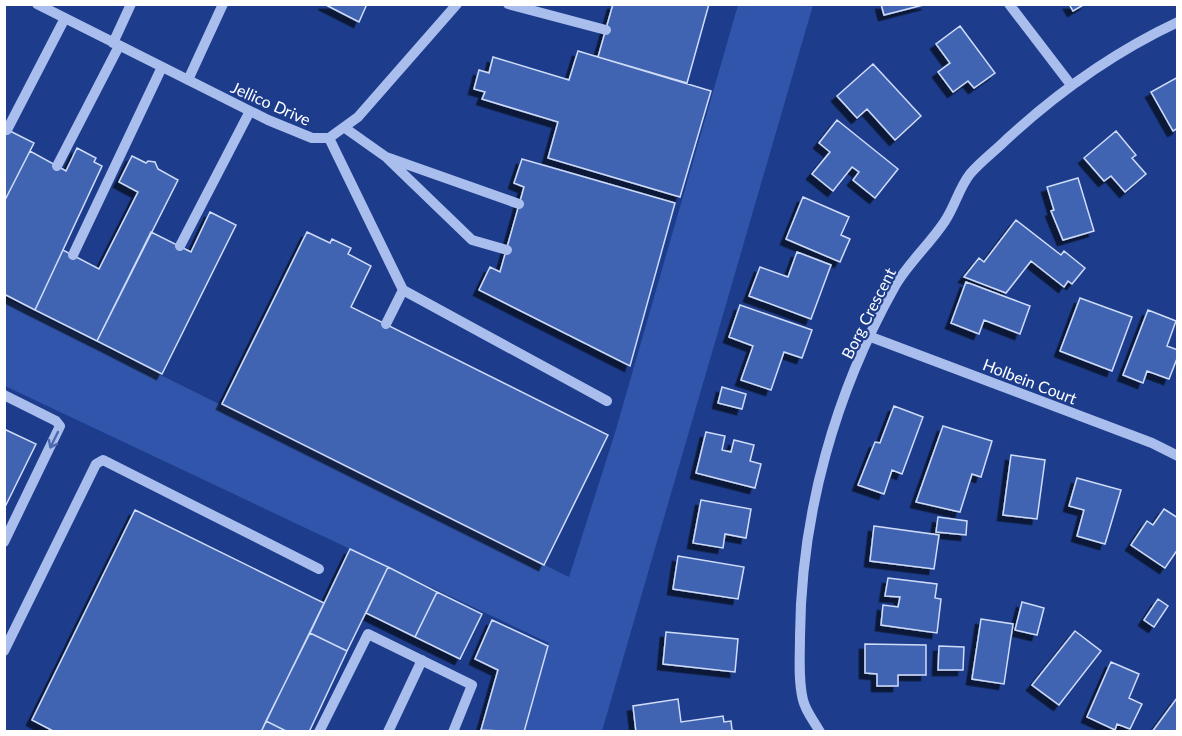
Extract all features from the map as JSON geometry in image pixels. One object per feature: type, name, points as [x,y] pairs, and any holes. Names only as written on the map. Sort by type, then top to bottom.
[{"type":"street","name":"Jellico Drive","points":[[37,4],[51,8],[65,18],[250,111],[312,138],[329,138],[345,128],[364,110],[457,4]]},
{"type":"street","points":[[57,166],[116,44],[131,4]]},
{"type":"street","points":[[188,80],[223,4]]},
{"type":"street","points":[[508,4],[606,30]]},
{"type":"street","points":[[1009,4],[1071,85]]},
{"type":"street","points":[[7,130],[65,18]]},
{"type":"street","name":"Borg Crescent","points":[[820,732],[805,707],[801,687],[801,616],[806,549],[828,442],[871,337],[901,277],[945,221],[972,172],[1043,106],[1133,45],[1178,22]]},
{"type":"street","points":[[74,255],[162,67]]},
{"type":"street","points":[[180,246],[250,111]]},
{"type":"street","points":[[345,128],[386,157],[472,240],[507,250]]},
{"type":"street","points":[[329,138],[403,290],[607,401]]},
{"type":"street","points":[[386,157],[519,204]]},
{"type":"street","points":[[386,324],[403,290]]},
{"type":"street","name":"Holbein Court","points":[[871,337],[1141,439],[1178,456]]},
{"type":"street","points":[[4,395],[56,421],[60,426],[4,542]]},
{"type":"street","points":[[4,651],[96,464],[103,460],[319,569]]},
{"type":"street","points":[[319,732],[368,634],[472,685],[453,732]]},
{"type":"street","points":[[388,732],[422,660]]},
{"type":"shaded area","points":[[738,5],[813,5],[602,731],[524,731],[549,643],[5,386],[5,298],[569,577],[615,433]]},
{"type":"building","points":[[324,4],[367,4],[359,22]]},
{"type":"building","points":[[613,4],[709,4],[687,83],[598,57]]},
{"type":"building","points":[[881,4],[927,4],[884,15]]},
{"type":"building","points":[[1069,4],[1085,4],[1073,11]]},
{"type":"building","points":[[960,26],[995,73],[974,88],[968,81],[953,92],[938,72],[950,63],[936,44]]},
{"type":"building","points":[[578,51],[711,91],[680,197],[548,158],[558,122],[482,99],[485,92],[474,89],[479,70],[489,73],[493,57],[569,80]]},
{"type":"building","points":[[873,64],[921,116],[895,140],[867,109],[857,118],[837,96]]},
{"type":"building","points":[[1178,77],[1178,128],[1173,131],[1151,92]]},
{"type":"building","points":[[837,120],[898,169],[875,198],[853,180],[859,172],[852,167],[833,191],[812,174],[830,152],[819,143]]},
{"type":"building","points":[[4,128],[34,143],[4,202]]},
{"type":"building","points":[[1116,131],[1136,155],[1132,158],[1146,174],[1125,192],[1111,176],[1104,181],[1084,158]]},
{"type":"building","points":[[77,148],[96,158],[94,162],[102,166],[35,310],[4,294],[4,202],[30,151],[66,171]]},
{"type":"building","points":[[132,156],[146,163],[155,162],[158,169],[178,180],[97,341],[35,310],[63,250],[99,269],[138,192],[119,182]]},
{"type":"building","points":[[522,159],[675,203],[630,366],[479,290],[490,267],[500,272],[524,187],[514,183]]},
{"type":"building","points":[[1078,178],[1094,231],[1063,240],[1051,211],[1054,210],[1047,187]]},
{"type":"building","points":[[803,197],[849,217],[841,235],[850,239],[840,262],[786,239]]},
{"type":"building","points":[[210,212],[236,225],[162,374],[97,341],[151,232],[191,252]]},
{"type":"building","points":[[1016,220],[1061,255],[1064,251],[1085,268],[1072,284],[1068,281],[1064,287],[1031,261],[1006,293],[964,277],[979,258],[984,262]]},
{"type":"building","points":[[307,232],[330,243],[332,239],[351,248],[348,254],[371,266],[351,307],[608,435],[544,565],[222,404]]},
{"type":"building","points":[[797,252],[831,265],[811,319],[749,296],[760,267],[788,277]]},
{"type":"building","points":[[966,282],[1030,306],[1020,334],[984,320],[979,334],[951,323]]},
{"type":"building","points":[[1080,298],[1132,317],[1112,371],[1060,351]]},
{"type":"building","points":[[740,305],[812,330],[802,358],[784,352],[771,390],[741,380],[753,346],[729,337]]},
{"type":"building","points":[[1148,310],[1176,321],[1167,346],[1178,350],[1178,356],[1169,379],[1147,371],[1143,383],[1123,375]]},
{"type":"building","points":[[722,387],[746,394],[742,409],[718,403]]},
{"type":"building","points":[[894,406],[923,417],[902,474],[892,470],[884,494],[858,485],[875,442],[880,443]]},
{"type":"building","points":[[943,426],[992,441],[981,477],[972,474],[960,512],[916,502]]},
{"type":"building","points":[[4,429],[36,444],[4,509]]},
{"type":"building","points":[[706,432],[725,436],[722,450],[731,452],[734,440],[754,445],[750,461],[761,464],[755,488],[696,473]]},
{"type":"building","points":[[1011,455],[1045,460],[1037,519],[1003,515]]},
{"type":"building","points":[[1077,478],[1121,490],[1105,544],[1077,536],[1084,510],[1069,506]]},
{"type":"building","points":[[701,500],[751,509],[746,538],[725,534],[723,548],[693,543]]},
{"type":"building","points":[[1164,509],[1178,518],[1178,549],[1165,568],[1131,545],[1147,521],[1153,525]]},
{"type":"building","points":[[135,510],[324,603],[261,732],[55,732],[32,720]]},
{"type":"building","points":[[938,517],[967,521],[966,535],[936,532]]},
{"type":"building","points":[[874,526],[939,535],[934,569],[870,561]]},
{"type":"building","points":[[350,549],[388,567],[347,651],[310,633]]},
{"type":"building","points":[[678,556],[744,567],[738,599],[673,589]]},
{"type":"building","points":[[388,567],[437,592],[415,637],[366,613]]},
{"type":"building","points":[[888,578],[937,584],[935,598],[941,599],[937,633],[881,625],[883,605],[898,607],[900,597],[885,596]]},
{"type":"building","points":[[437,592],[482,614],[460,659],[415,637]]},
{"type":"building","points":[[1158,599],[1168,606],[1154,627],[1144,620]]},
{"type":"building","points":[[1022,602],[1044,608],[1037,635],[1015,630]]},
{"type":"building","points":[[981,619],[1013,624],[1004,684],[972,679]]},
{"type":"building","points":[[492,620],[548,646],[524,732],[481,730],[498,670],[475,659]]},
{"type":"building","points":[[1075,631],[1101,651],[1059,705],[1032,685]]},
{"type":"building","points":[[666,632],[738,639],[735,672],[663,664]]},
{"type":"building","points":[[310,633],[347,651],[309,732],[288,732],[266,721]]},
{"type":"building","points":[[865,644],[926,645],[926,675],[898,675],[898,686],[877,686],[877,674],[865,673]]},
{"type":"building","points":[[939,646],[964,647],[963,670],[938,670]]},
{"type":"building","points":[[1111,662],[1139,674],[1129,698],[1142,704],[1130,729],[1117,724],[1115,730],[1087,717]]},
{"type":"building","points":[[1177,698],[1178,732],[1152,732]]},
{"type":"building","points":[[678,699],[681,722],[723,716],[724,722],[731,721],[732,730],[739,732],[636,732],[633,706]]},
{"type":"building","points":[[266,721],[288,732],[261,732]]}]
